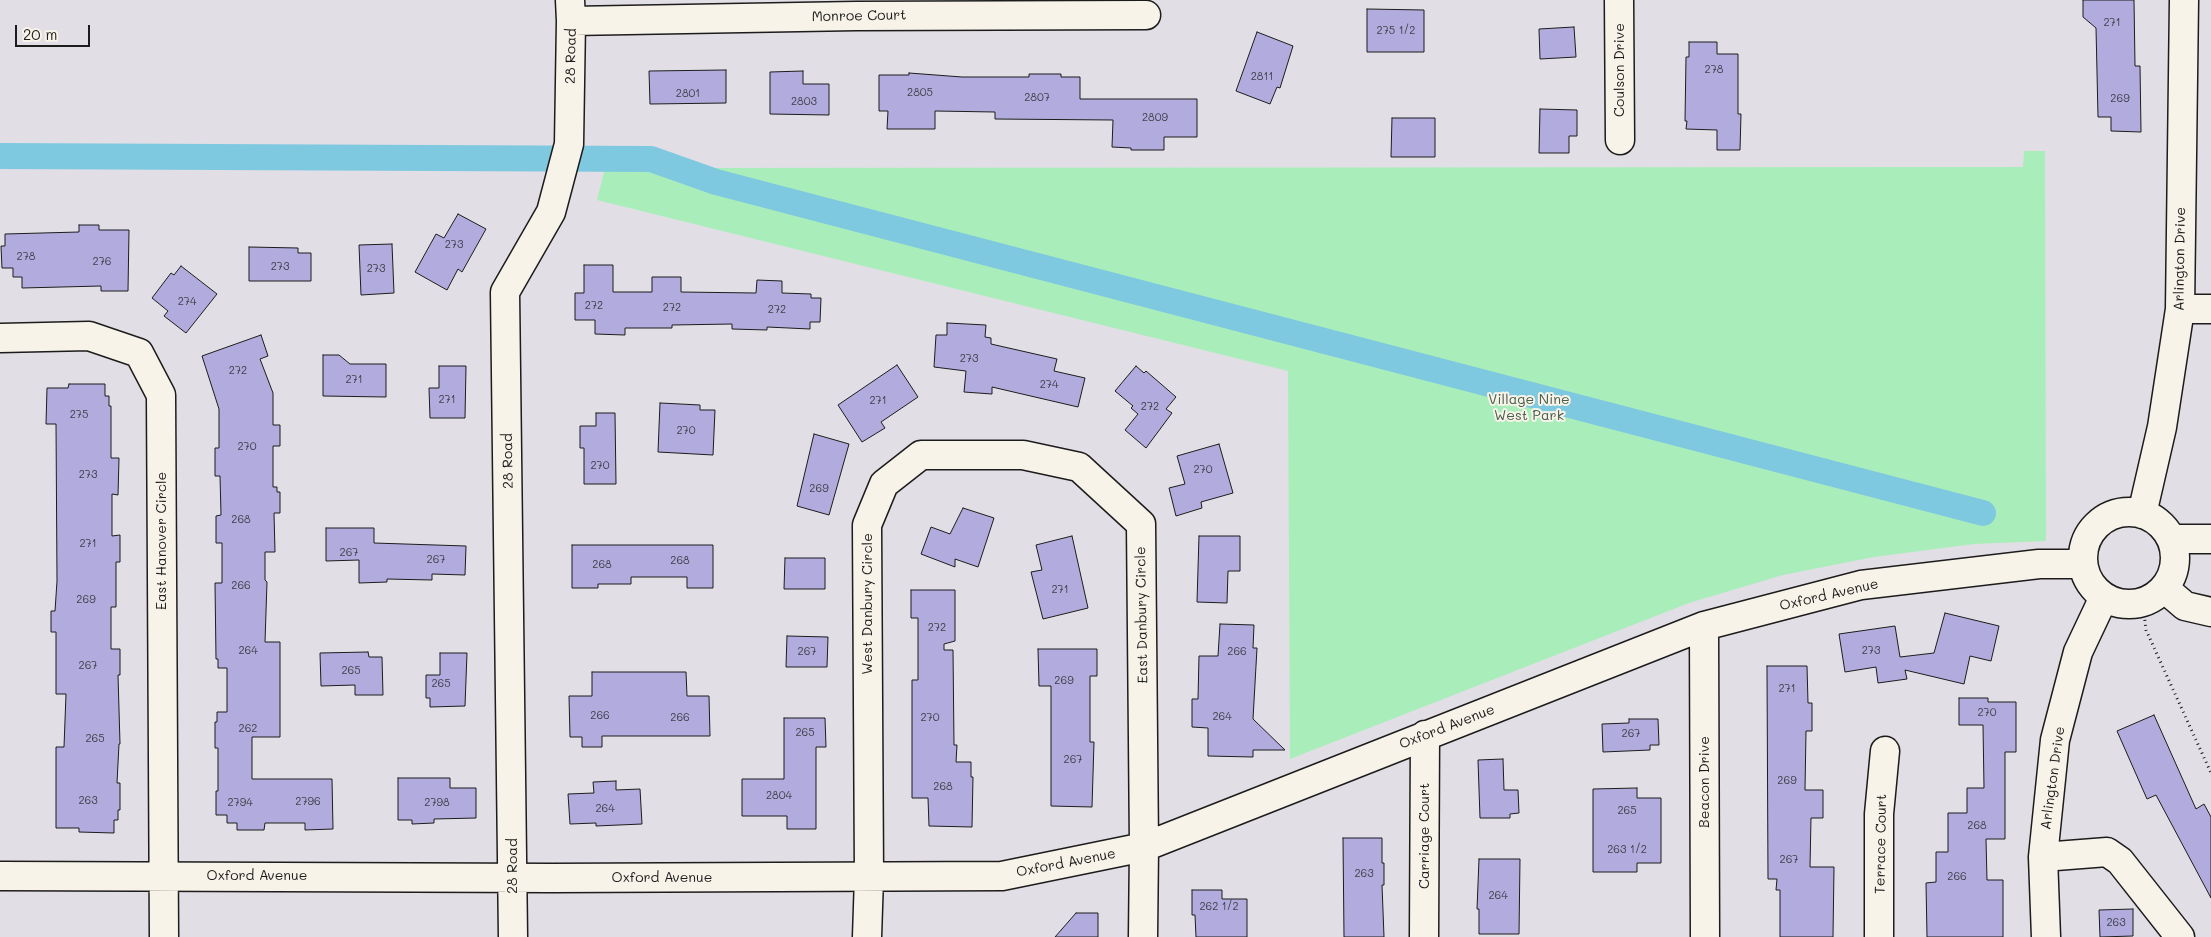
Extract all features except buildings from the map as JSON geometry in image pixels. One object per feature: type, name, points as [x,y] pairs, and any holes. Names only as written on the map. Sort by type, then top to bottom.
[{"type":"street","name":"Coulson Drive","points":[[1619,0],[1620,140]]},
{"type":"street","name":"Arlington Drive","points":[[2142,514],[2162,427],[2180,309],[2184,0]]},
{"type":"street","name":"Monroe Court","points":[[570,10],[866,16],[1146,15]]},
{"type":"street","name":"28 Road","points":[[514,937],[505,292],[550,212],[569,144],[570,10]]},
{"type":"street","points":[[2180,309],[2211,309]]},
{"type":"street","name":"East Hanover Circle","points":[[0,338],[89,336],[139,353],[161,395],[164,937]]},
{"type":"street","name":"West Danbury Circle","points":[[867,937],[867,525],[884,484],[921,455],[1023,455]]},
{"type":"street","name":"East Danbury Circle","points":[[1023,455],[1079,467],[1140,524],[1144,847],[1143,937]]},
{"type":"street","points":[[2129,512],[2142,514],[2154,519],[2171,538],[2175,551],[2175,564],[2171,577],[2153,595],[2129,604],[2116,602],[2104,597],[2094,588],[2087,577],[2084,564],[2085,545],[2094,528],[2104,519],[2116,514],[2129,512]]},
{"type":"street","points":[[2171,538],[2211,539]]},
{"type":"street","name":"Oxford Avenue","points":[[0,876],[514,878],[1002,876],[1144,847],[1704,626],[1861,585],[2039,564],[2084,564]]},
{"type":"street","points":[[2153,595],[2185,606],[2211,612]]},
{"type":"street","name":"Arlington Drive","points":[[2046,937],[2043,857],[2055,740],[2078,652],[2104,597]]},
{"type":"street","name":"Beacon Drive","points":[[1704,626],[1705,937]]},
{"type":"street","name":"Carriage Court","points":[[1424,937],[1425,735]]},
{"type":"street","name":"Terrace Court","points":[[1879,937],[1879,814],[1885,751]]},
{"type":"street","points":[[2043,857],[2107,852],[2120,861],[2180,937]]},
{"type":"path","points":[[2153,595],[2146,630],[2211,773]]},
{"type":"green space","name":"Village Nine West Park","points":[[2024,151],[2045,151],[2046,541],[1974,544],[1874,557],[1783,575],[1689,603],[1290,759],[1288,371],[597,200],[605,168],[2023,167]]},
{"type":"waterway","points":[[0,156],[651,159],[716,182],[1983,513]]}]
